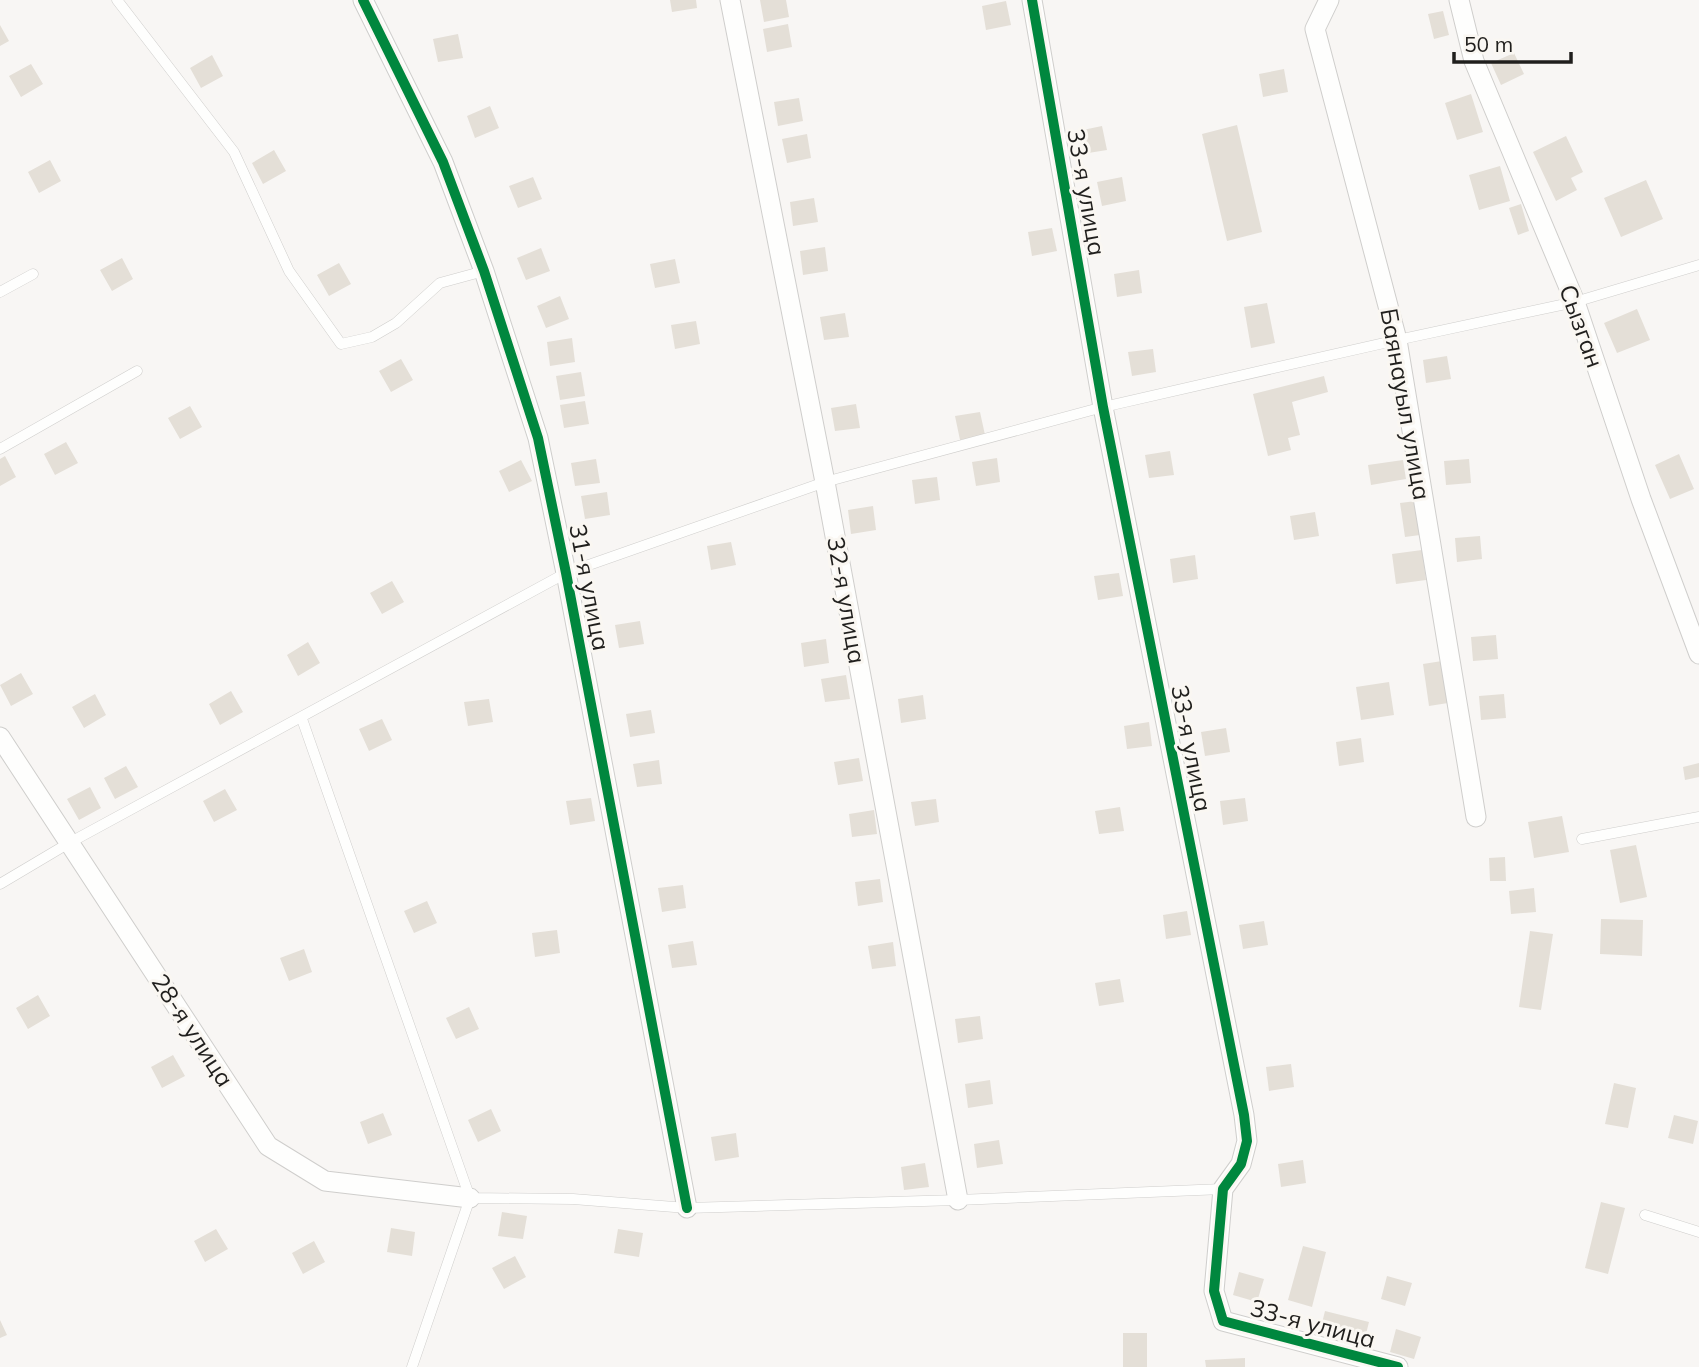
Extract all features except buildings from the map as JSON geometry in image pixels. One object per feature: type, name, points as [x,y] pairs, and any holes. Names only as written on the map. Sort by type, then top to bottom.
[{"type":"street","name":"31-я улица","points":[[363,0],[443,162],[484,271],[538,438],[687,1208]]},
{"type":"street","name":"32-я улица","points":[[730,0],[825,482],[958,1200]]},
{"type":"street","name":"33-я улица","points":[[1032,0],[1103,407],[1244,1115],[1247,1141],[1241,1164],[1223,1189],[1214,1291],[1223,1321],[1398,1367]]},
{"type":"street","name":"Баянауыл улица","points":[[1329,0],[1315,29],[1397,340],[1476,817]]},
{"type":"street","name":"Сызган","points":[[1459,0],[1474,61],[1575,302],[1641,499],[1699,654]]},
{"type":"street","name":"28-я улица","points":[[0,737],[268,1146],[325,1181],[470,1198]]},
{"type":"lane","points":[[117,0],[234,152],[289,271],[341,344],[372,337],[396,323],[440,283],[484,271]]},
{"type":"lane","points":[[0,884],[566,573],[825,482],[1103,407],[1575,302],[1699,265]]},
{"type":"lane","points":[[0,292],[33,274]]},
{"type":"lane","points":[[0,449],[137,372]]},
{"type":"lane","points":[[302,719],[470,1198],[412,1367]]},
{"type":"lane","points":[[1582,839],[1699,817]]},
{"type":"lane","points":[[470,1198],[573,1199],[687,1208],[1223,1189]]},
{"type":"lane","points":[[1645,1215],[1699,1232]]},
{"type":"cycle path","points":[[363,0],[443,162],[484,271],[538,438],[687,1208]]},
{"type":"cycle path","points":[[1032,0],[1103,407],[1244,1115],[1247,1141],[1241,1164],[1223,1189],[1214,1291],[1223,1321],[1398,1367]]}]
